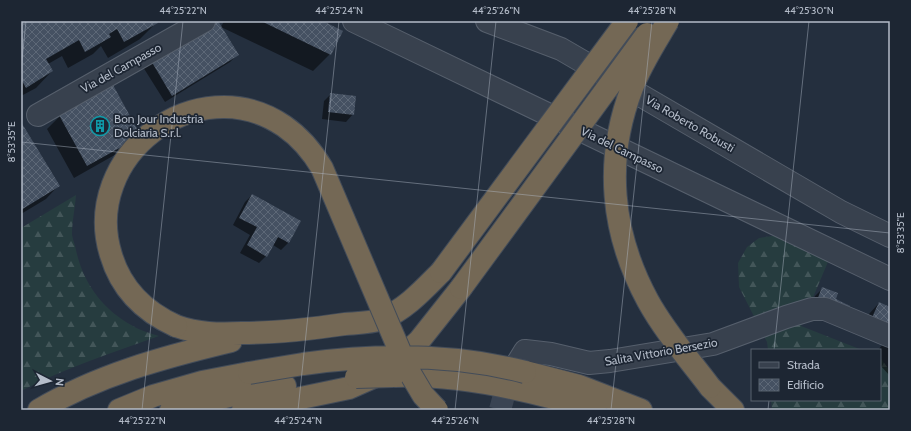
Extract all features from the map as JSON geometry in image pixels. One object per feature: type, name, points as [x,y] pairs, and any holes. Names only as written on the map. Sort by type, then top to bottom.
[{"type":"highway","points":[[437,410],[423,395],[407,368],[322,168],[305,143],[283,125],[257,113],[229,108],[199,110],[184,114],[156,128],[134,148],[120,167],[111,188],[108,203],[106,233],[113,263],[128,290],[138,301],[163,320],[190,331],[208,334],[267,333],[311,329],[380,319],[397,310],[419,295],[441,272],[628,21]]},
{"type":"highway","points":[[243,410],[349,388],[385,372],[419,341],[461,288],[637,46],[658,21]]},
{"type":"highway","points":[[668,21],[643,64],[632,87],[618,133],[615,158],[615,199],[618,219],[623,242],[639,283],[659,320],[710,387],[733,410]]},
{"type":"highway","points":[[39,410],[60,397],[112,375],[162,358],[267,333]]},
{"type":"highway","points":[[119,410],[153,396],[202,382],[249,373],[304,364],[354,359],[415,357],[463,361],[510,368],[517,374],[579,386],[642,410]]},
{"type":"highway","points":[[171,410],[233,395],[306,383],[356,377],[413,375],[462,380],[496,386],[542,395],[595,410]]},
{"type":"street","name":"Via del Campasso","points":[[38,115],[204,21]]},
{"type":"street","name":"Via del Campasso","points":[[354,21],[890,279]]},
{"type":"street","name":"Via Roberto Robusti","points":[[487,21],[561,49],[841,212],[890,236]]},
{"type":"street","name":"Salita Vittorio Bersezio","points":[[517,374],[525,351],[551,354],[589,363],[610,361],[713,344],[812,309],[825,309],[890,336]]},
{"type":"green space","points":[[76,195],[72,235],[79,262],[89,284],[112,312],[139,329],[159,336],[72,368],[21,391],[21,228]]},
{"type":"green space","points":[[779,235],[830,257],[801,326],[859,349],[768,349],[767,342],[739,287],[738,263],[747,247],[759,238]]},
{"type":"green space","points":[[881,358],[890,371],[890,410],[772,410],[771,401],[881,401]]},
{"type":"building","points":[[21,21],[157,21],[158,23],[124,42],[117,29],[109,34],[111,37],[85,52],[79,40],[46,59],[53,71],[26,88],[21,79]]},
{"type":"building","points":[[212,21],[218,21],[239,55],[172,96],[150,59]]},
{"type":"building","points":[[261,21],[323,21],[343,31],[331,55]]},
{"type":"building","name":"Bon Jour Industria Dolciaria S.r.l.","points":[[113,85],[141,136],[87,166],[59,115]]},
{"type":"building","points":[[330,93],[356,96],[354,115],[328,112]]},
{"type":"building","points":[[21,122],[60,186],[21,210]]},
{"type":"building","points":[[252,194],[301,221],[289,243],[278,237],[267,257],[247,245],[257,227],[239,218]]},
{"type":"building","points":[[822,287],[838,293],[836,299],[850,306],[847,312],[816,303]]},
{"type":"building","points":[[879,302],[890,307],[890,331],[870,322]]},
{"type":"tunnel","points":[[500,410],[509,377]]},
{"type":"place","name":"Bon Jour Industria Dolciaria S.r.l.","points":[[100,126]]}]
